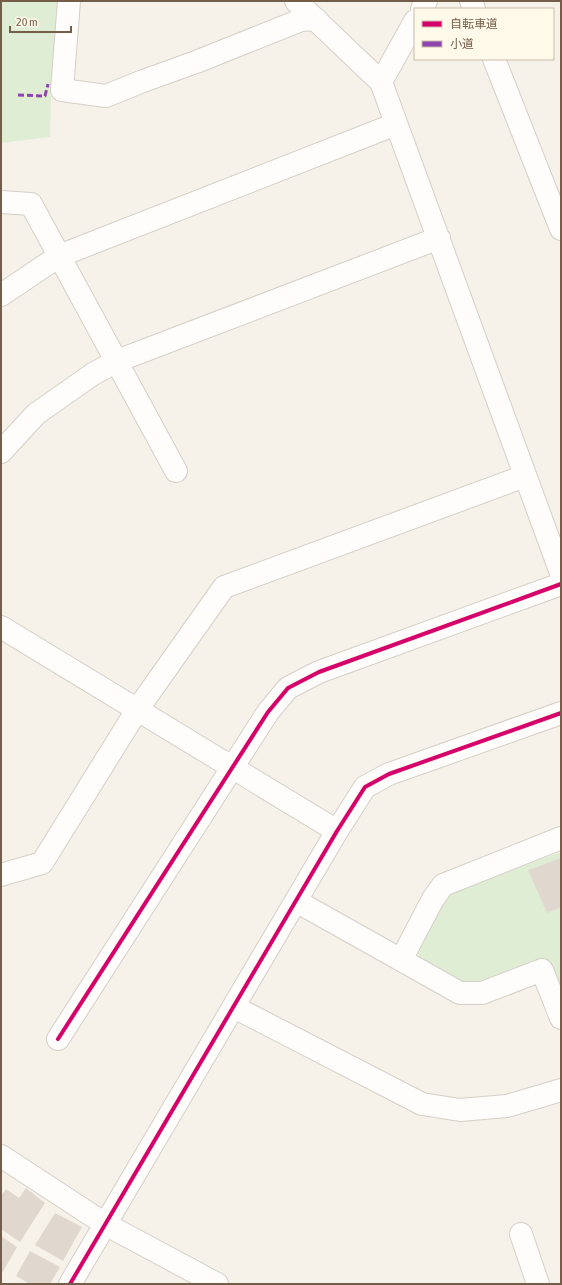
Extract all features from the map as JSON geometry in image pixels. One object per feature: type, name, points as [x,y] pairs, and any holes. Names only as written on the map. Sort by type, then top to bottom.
[{"type":"street","points":[[69,1],[62,90],[106,96],[143,80],[196,62],[301,20],[318,10]]},
{"type":"street","points":[[296,1],[318,10],[381,82],[561,573]]},
{"type":"street","points":[[381,82],[414,23]]},
{"type":"street","points":[[494,60],[561,229]]},
{"type":"street","points":[[1,296],[59,256],[396,124]]},
{"type":"street","points":[[1,202],[31,204],[176,471]]},
{"type":"street","points":[[1,452],[36,414],[93,374],[117,361],[439,238]]},
{"type":"street","points":[[1,875],[42,863],[137,710],[224,587],[525,476]]},
{"type":"street","points":[[58,1039],[268,712],[288,688],[319,672],[561,584]]},
{"type":"street","points":[[1,627],[337,831]]},
{"type":"street","points":[[70,1284],[337,831],[365,787],[389,774],[561,713]]},
{"type":"street","points":[[401,960],[433,899],[443,885],[561,838]]},
{"type":"street","points":[[296,901],[460,993],[482,993],[542,970],[561,1018]]},
{"type":"street","points":[[234,1007],[422,1104],[460,1110],[507,1106],[561,1090]]},
{"type":"street","points":[[1,1156],[106,1224],[218,1284]]},
{"type":"street","points":[[520,1234],[538,1284]]},
{"type":"green space","points":[[1,1],[59,1],[51,97],[50,137],[1,143]]},
{"type":"green space","points":[[561,852],[561,995],[546,959],[496,978],[476,982],[467,982],[455,979],[420,960],[417,951],[445,900],[456,889]]},
{"type":"building","points":[[561,858],[561,907],[547,913],[528,870]]},
{"type":"building","points":[[26,1188],[45,1203],[20,1242],[1,1229],[1,1196],[6,1189],[19,1198]]},
{"type":"building","points":[[55,1213],[82,1227],[63,1261],[35,1245]]},
{"type":"building","points":[[1,1236],[17,1247],[1,1275]]},
{"type":"building","points":[[30,1251],[60,1267],[50,1284],[30,1284],[16,1276]]},
{"type":"marked path","points":[[18,95],[45,96],[48,84]]},
{"type":"cycle path","points":[[58,1039],[268,712],[288,688],[319,672],[561,584]]},
{"type":"cycle path","points":[[70,1284],[337,831],[365,787],[389,774],[561,713]]}]
